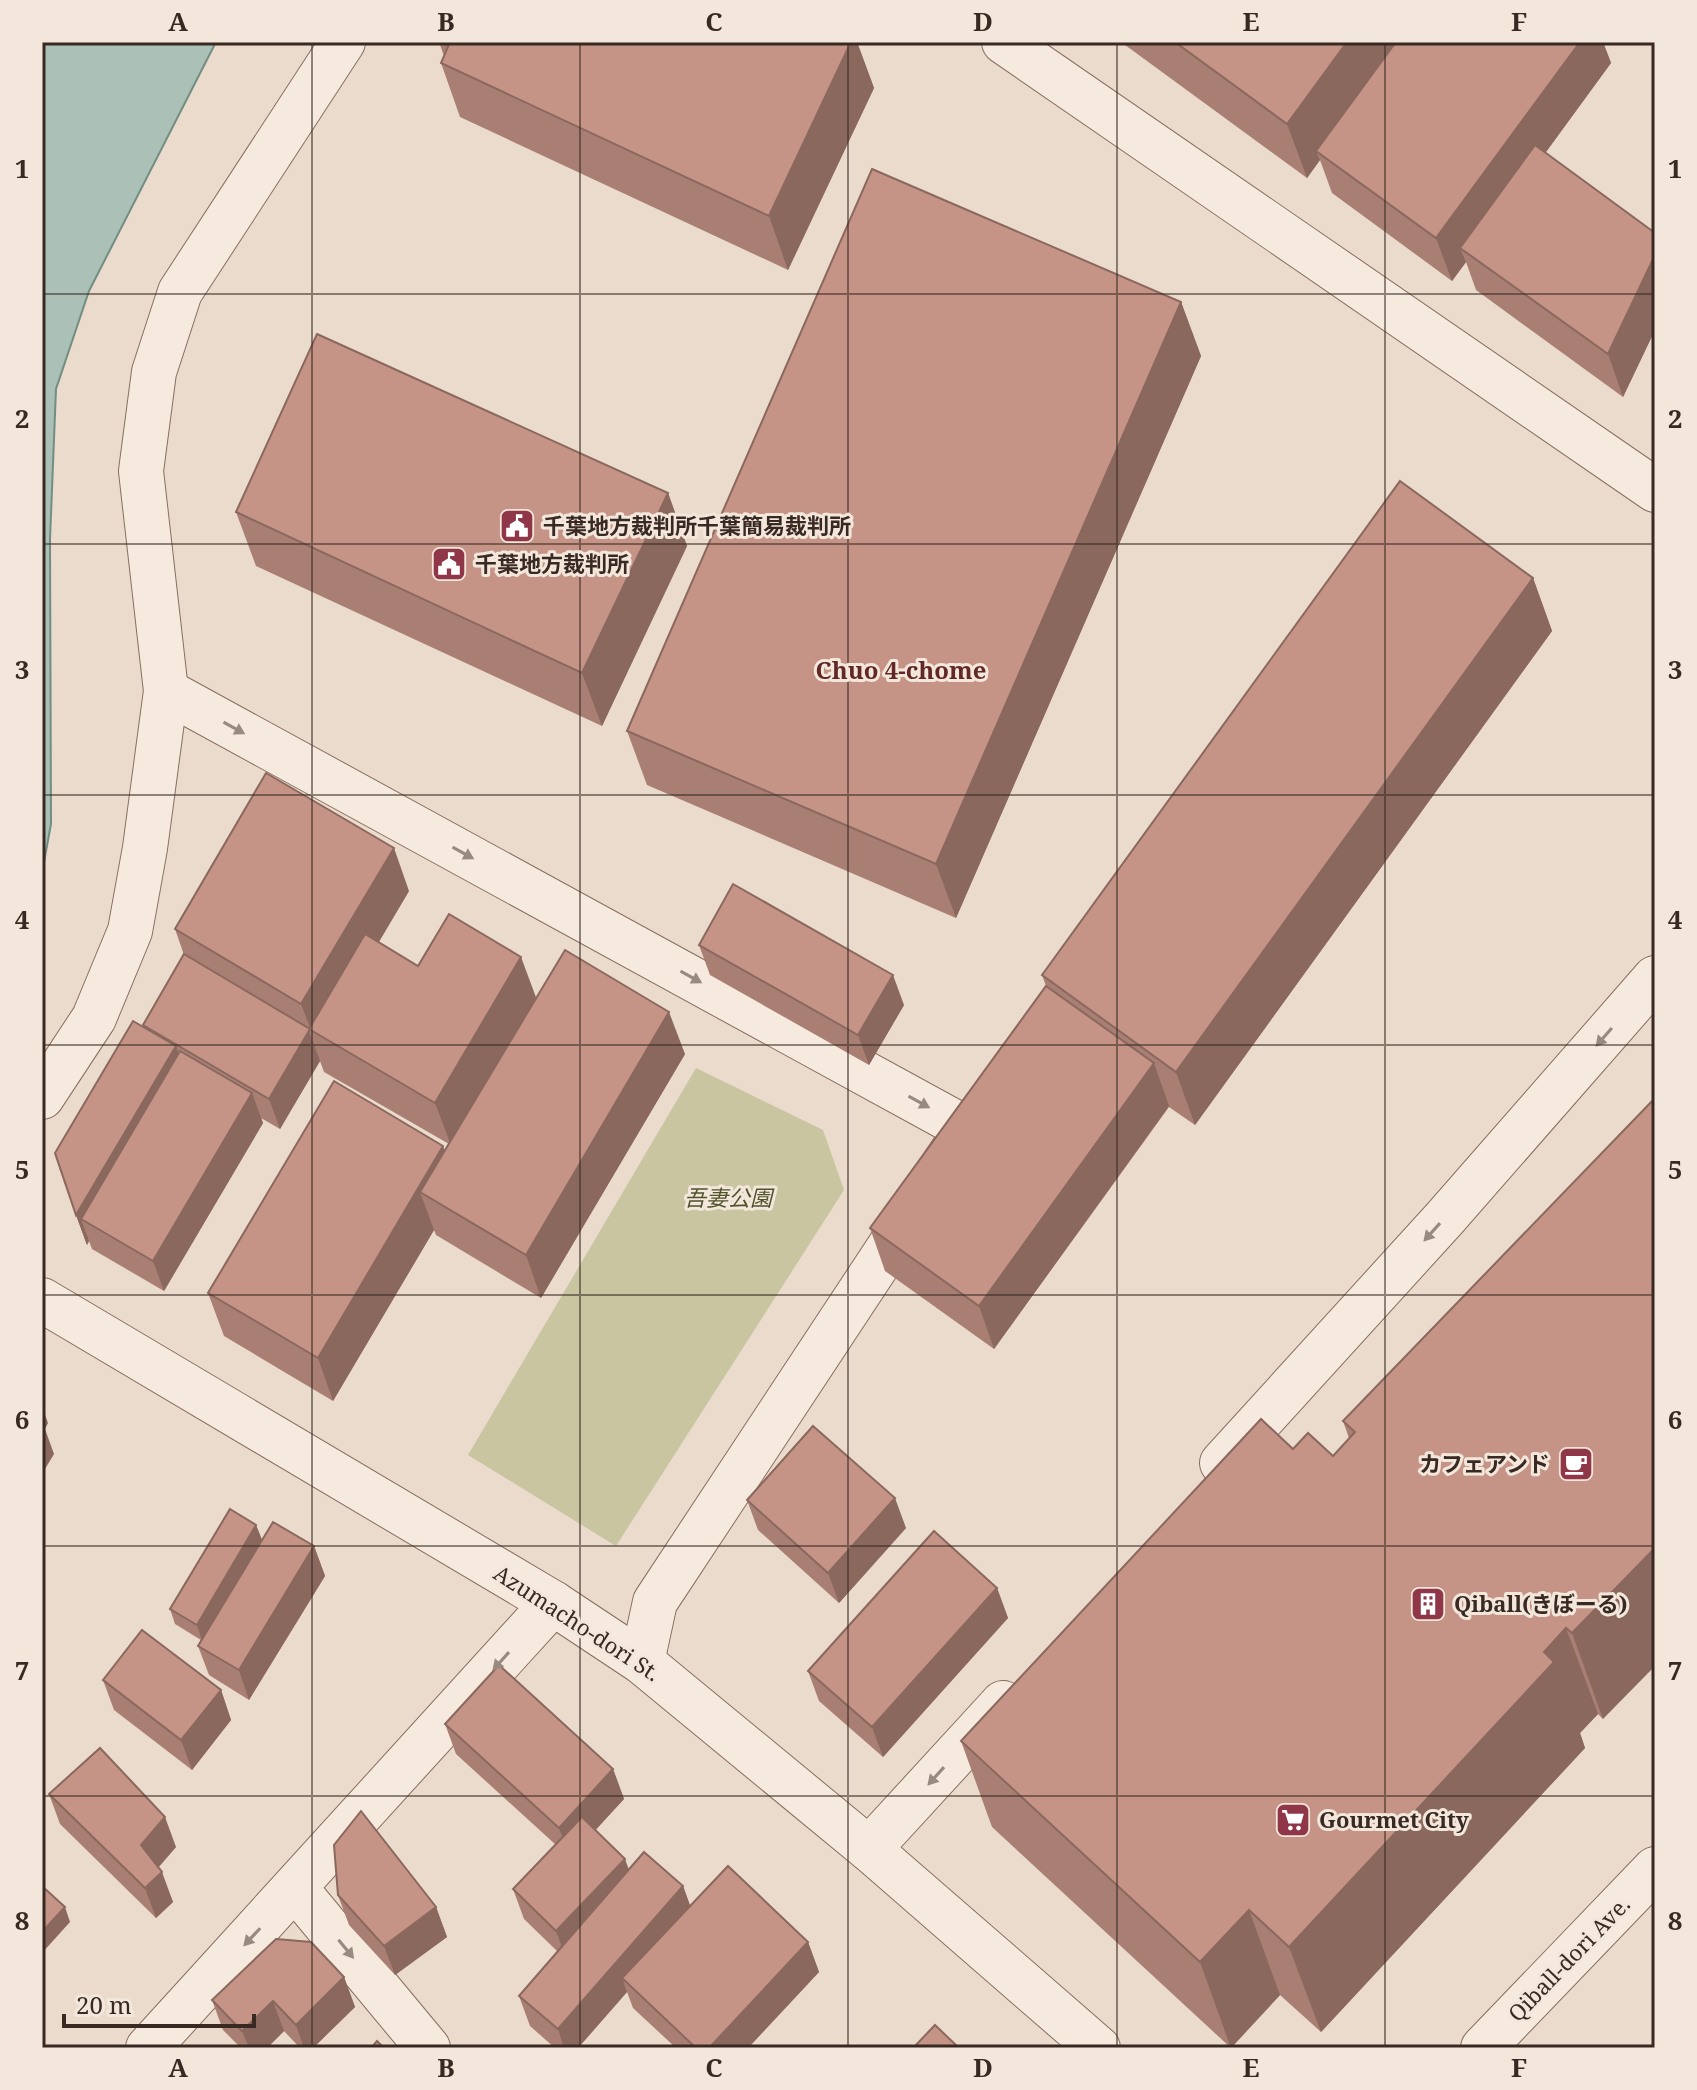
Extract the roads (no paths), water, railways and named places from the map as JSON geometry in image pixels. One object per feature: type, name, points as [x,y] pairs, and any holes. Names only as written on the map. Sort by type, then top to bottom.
[{"type":"street","points":[[42,1097],[94,1018],[130,931],[166,691],[141,471],[154,372],[180,292],[343,42]]},
{"type":"street","points":[[1004,42],[1653,484]]},
{"type":"street","points":[[166,691],[967,1129],[655,1602],[642,1662]]},
{"type":"street","points":[[1200,1487],[1445,1218],[1655,978]]},
{"type":"street","name":"Azumacho-dori St.","points":[[42,1300],[553,1603],[642,1662],[869,1849],[1098,2048]]},
{"type":"street","points":[[148,2048],[296,1889],[553,1603]]},
{"type":"street","points":[[869,1849],[1029,1674]]},
{"type":"street","name":"Qiball-dori Ave.","points":[[1483,2048],[1655,1869]]},
{"type":"street","points":[[296,1889],[428,2048]]},
{"type":"place","name":"千葉地方裁判所千葉簡易裁判所","points":[[517,526]]},
{"type":"place","name":"千葉地方裁判所","points":[[449,564]]},
{"type":"place","name":"カフェアンド","points":[[1576,1464]]},
{"type":"place","name":"Qiball(きぼーる)","points":[[1428,1604]]},
{"type":"place","name":"Gourmet City","points":[[1293,1820]]},
{"type":"district","name":"Chuo 4-chome","points":[[901,671]]},
{"type":"park label","name":"吾妻公園","points":[[728,1198]]}]
